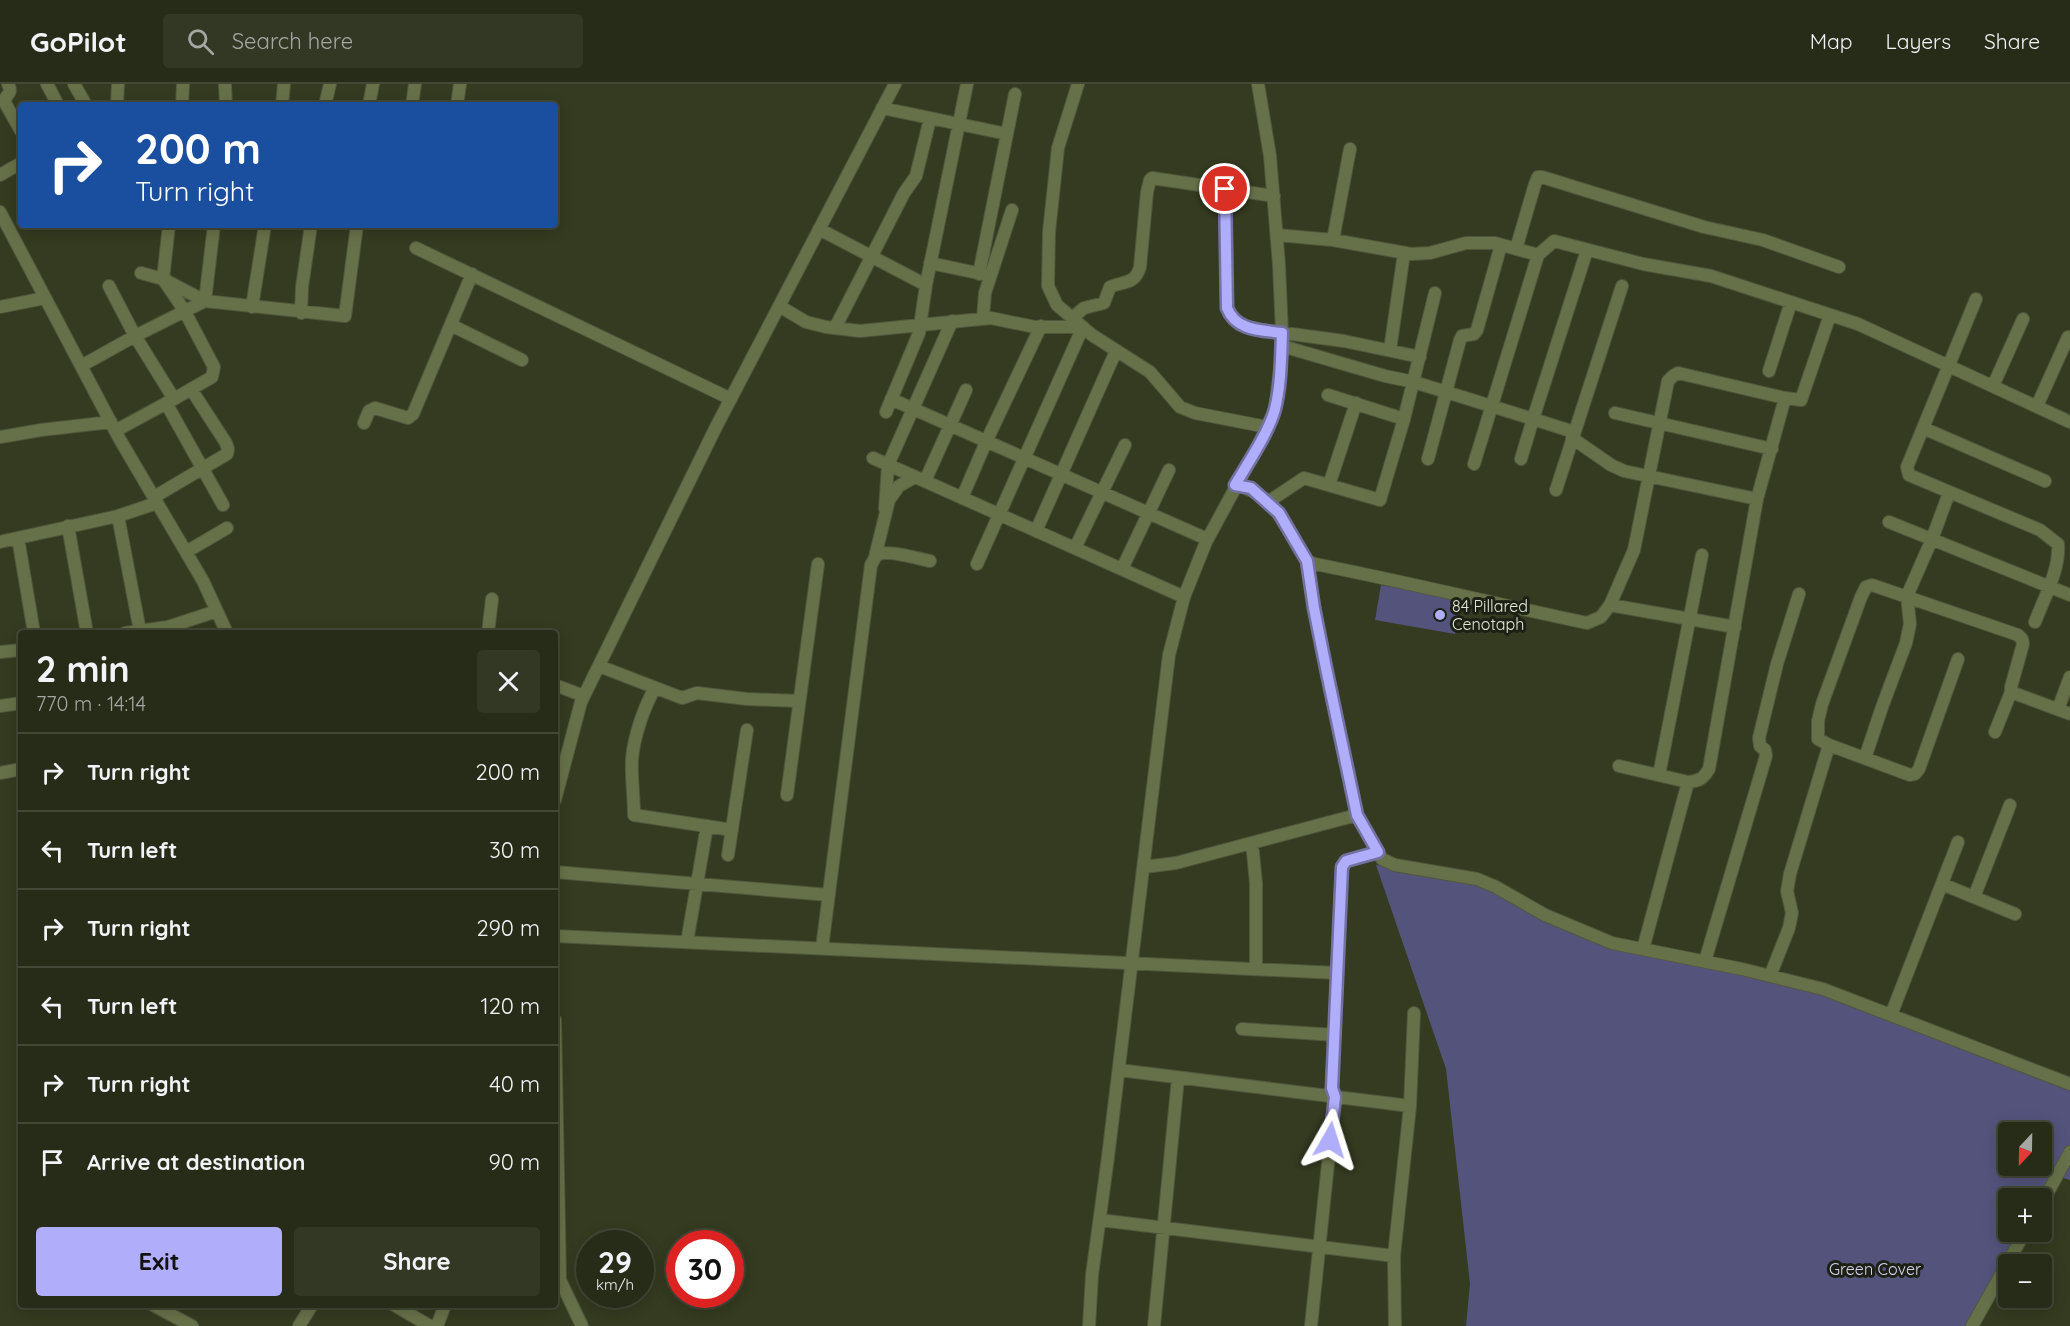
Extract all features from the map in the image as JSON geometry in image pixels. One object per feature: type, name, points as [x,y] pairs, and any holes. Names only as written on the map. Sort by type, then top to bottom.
[{"type":"street","points":[[8,84],[11,89],[10,94],[4,101],[18,126]]},
{"type":"street","points":[[47,84],[56,102]]},
{"type":"street","points":[[74,84],[84,102]]},
{"type":"street","points":[[117,102],[118,84]]},
{"type":"street","points":[[182,102],[183,84]]},
{"type":"street","points":[[225,84],[225,102]]},
{"type":"street","points":[[282,102],[284,84]]},
{"type":"street","points":[[326,102],[330,84]]},
{"type":"street","points":[[370,102],[373,84]]},
{"type":"street","points":[[412,102],[415,84]]},
{"type":"street","points":[[457,102],[460,84]]},
{"type":"street","points":[[558,789],[584,696],[731,399],[895,84]]},
{"type":"street","points":[[886,412],[919,333],[930,264],[967,84]]},
{"type":"street","points":[[1078,84],[1058,148],[1048,232],[1048,286],[1057,304],[1083,327],[1150,372],[1180,407],[1195,413],[1267,426]]},
{"type":"street","points":[[1089,1326],[1092,1275],[1169,655],[1184,597],[1207,539],[1275,410],[1282,346],[1277,235],[1270,156],[1258,84]]},
{"type":"street","points":[[983,318],[985,275],[1016,94]]},
{"type":"street","points":[[882,108],[1008,134]]},
{"type":"street","points":[[835,328],[904,193],[916,176],[930,119]]},
{"type":"street","points":[[1333,240],[1350,149]]},
{"type":"street","points":[[0,175],[18,165]]},
{"type":"street","points":[[1516,249],[1535,184],[1538,177],[1542,177],[1704,227],[1763,240],[1839,267]]},
{"type":"street","points":[[1072,318],[1084,308],[1104,303],[1110,287],[1128,284],[1136,277],[1140,267],[1150,180],[1163,179],[1274,196]]},
{"type":"street","points":[[1225,189],[1227,308],[1230,316],[1242,326],[1420,357]]},
{"type":"street","points":[[985,275],[1012,210]]},
{"type":"street","points":[[0,212],[6,235],[45,298],[113,427],[203,581],[225,630]]},
{"type":"street","points":[[0,437],[41,430],[113,427],[170,401],[212,377],[214,367],[184,310],[164,279],[169,228]]},
{"type":"street","points":[[205,301],[214,228]]},
{"type":"street","points":[[252,307],[265,228]]},
{"type":"street","points":[[301,313],[302,287],[311,228]]},
{"type":"street","points":[[141,273],[164,279],[205,301],[345,316],[357,228]]},
{"type":"street","points":[[819,229],[926,285]]},
{"type":"street","points":[[1277,235],[1333,240],[1404,253],[1430,253],[1466,243],[1501,245],[1538,255]]},
{"type":"street","points":[[1474,464],[1538,255],[1554,241],[1642,264],[1711,276],[1858,324],[2070,422]]},
{"type":"street","points":[[1428,459],[1460,340],[1462,336],[1474,334],[1480,323],[1501,245]]},
{"type":"street","points":[[416,248],[731,399]]},
{"type":"street","points":[[1521,459],[1587,250]]},
{"type":"street","points":[[1390,350],[1404,253]]},
{"type":"street","points":[[930,264],[985,275]]},
{"type":"street","points":[[364,423],[369,411],[375,408],[408,418],[413,414],[472,274]]},
{"type":"street","points":[[109,286],[170,401],[202,470],[223,506]]},
{"type":"street","points":[[1556,490],[1622,286]]},
{"type":"street","points":[[1268,502],[1304,478],[1380,500],[1414,382],[1435,293]]},
{"type":"street","points":[[0,307],[45,298]]},
{"type":"street","points":[[1976,299],[1907,467],[1909,475],[2040,530],[2052,537],[2058,544],[2059,552],[2049,587],[2035,622]]},
{"type":"street","points":[[81,366],[205,301]]},
{"type":"street","points":[[1769,370],[1791,302]]},
{"type":"street","points":[[779,306],[806,322],[860,331],[983,318],[1035,327],[1083,327]]},
{"type":"street","points":[[1307,561],[1587,623],[1601,617],[1610,605],[1634,550],[1668,381],[1678,373],[1801,400],[1830,315]]},
{"type":"street","points":[[1993,386],[2023,319]]},
{"type":"street","points":[[822,948],[872,565],[885,509],[888,465],[952,321]]},
{"type":"street","points":[[451,325],[522,360]]},
{"type":"street","points":[[962,498],[1041,326]]},
{"type":"street","points":[[977,564],[1083,327]]},
{"type":"street","points":[[2037,406],[2068,337]]},
{"type":"street","points":[[1282,346],[1385,376],[1414,382],[1533,419],[1573,435],[1576,442],[1624,471],[1757,499]]},
{"type":"street","points":[[1036,531],[1116,351]]},
{"type":"street","points":[[0,542],[118,516],[155,500],[224,457],[228,449],[191,389]]},
{"type":"street","points":[[885,509],[895,490],[920,479],[950,426],[966,390]]},
{"type":"street","points":[[1328,395],[1404,419]]},
{"type":"street","points":[[1619,766],[1688,782],[1698,781],[1704,777],[1708,769],[1757,499],[1785,398]]},
{"type":"street","points":[[891,399],[1207,539]]},
{"type":"street","points":[[1329,485],[1356,404]]},
{"type":"street","points":[[1615,413],[1772,449]]},
{"type":"street","points":[[1923,428],[2045,481]]},
{"type":"street","points":[[1075,548],[1125,445]]},
{"type":"street","points":[[873,458],[1184,597]]},
{"type":"street","points":[[1122,569],[1169,470]]},
{"type":"street","points":[[1235,485],[1251,488],[1279,513],[1307,561],[1320,641],[1357,815],[1382,859],[1395,865],[1477,879],[1496,887],[1545,915],[1612,943],[1705,961],[1823,989],[2070,1084]]},
{"type":"street","points":[[1865,758],[1906,643],[1910,624],[1907,596],[1949,493]]},
{"type":"street","points":[[118,516],[140,630]]},
{"type":"street","points":[[1889,522],[2070,595]]},
{"type":"street","points":[[68,526],[86,630]]},
{"type":"street","points":[[186,552],[226,528]]},
{"type":"street","points":[[18,538],[33,630]]},
{"type":"street","points":[[875,557],[881,554],[896,554],[930,561]]},
{"type":"street","points":[[1659,775],[1702,555]]},
{"type":"street","points":[[787,795],[818,564]]},
{"type":"street","points":[[1958,659],[1919,770],[1915,774],[1910,775],[1818,739],[1818,721],[1822,704],[1866,587],[1872,585],[2018,635],[2022,639],[2023,644],[2011,692],[1995,732]]},
{"type":"street","points":[[1705,961],[1766,756],[1765,750],[1760,746],[1759,738],[1777,664],[1799,594]]},
{"type":"street","points":[[488,630],[492,599]]},
{"type":"street","points":[[1610,605],[1735,627]]},
{"type":"street","points":[[147,630],[168,627],[217,611]]},
{"type":"street","points":[[0,652],[18,650]]},
{"type":"street","points":[[599,666],[682,698],[697,693],[747,699],[800,701]]},
{"type":"street","points":[[2058,708],[2070,677]]},
{"type":"street","points":[[558,686],[584,696]]},
{"type":"street","points":[[655,688],[635,740],[632,759],[634,815],[732,830]]},
{"type":"street","points":[[2011,692],[2070,714]]},
{"type":"street","points":[[0,706],[18,703]]},
{"type":"street","points":[[728,855],[747,730]]},
{"type":"street","points":[[1770,976],[1789,928],[1791,913],[1787,891],[1790,874],[1829,745]]},
{"type":"street","points":[[0,773],[18,770]]},
{"type":"street","points":[[1643,949],[1688,782]]},
{"type":"street","points":[[1974,897],[2010,805]]},
{"type":"street","points":[[1144,867],[1176,863],[1357,815]]},
{"type":"street","points":[[687,942],[707,826]]},
{"type":"street","points":[[1891,1015],[1958,842]]},
{"type":"street","points":[[1252,843],[1256,883],[1256,969]]},
{"type":"street","points":[[1311,1326],[1335,1097],[1332,1088],[1342,867],[1346,861],[1378,852]]},
{"type":"street","points":[[558,872],[829,895]]},
{"type":"street","points":[[1942,884],[2015,914]]},
{"type":"street","points":[[558,936],[1338,973]]},
{"type":"street","points":[[1395,1326],[1394,1256],[1410,1106],[1414,1013]]},
{"type":"street","points":[[1242,1029],[1335,1035]]},
{"type":"street","points":[[1119,1070],[1410,1106]]},
{"type":"street","points":[[1154,1326],[1178,1078]]},
{"type":"street","points":[[2050,1188],[2070,1152]]},
{"type":"street","points":[[1100,1220],[1394,1256]]},
{"type":"street","points":[[1972,1326],[2019,1242]]},
{"type":"street","points":[[558,1281],[582,1326]]},
{"type":"street","points":[[159,1308],[192,1326]]},
{"type":"street","points":[[299,1326],[310,1308]]},
{"type":"street","points":[[399,1308],[430,1326]]},
{"type":"street","points":[[437,1326],[444,1308]]},
{"type":"green space","points":[[1381,585],[1461,599],[1455,634],[1375,620]]},
{"type":"green space","name":"Green Cover","points":[[1376,865],[1433,870],[1488,883],[1555,923],[1847,999],[2070,1086],[2070,1180],[2057,1176],[2049,1188],[1998,1188],[1998,1242],[2019,1242],[2013,1254],[1998,1254],[1998,1280],[1972,1326],[1466,1326],[1470,1284],[1446,1069]]},
{"type":"place","name":"84 Pillared Cenotaph","points":[[1440,615]]},
{"type":"route","points":[[1225,189],[1227,308],[1230,316],[1242,326],[1282,333],[1275,410],[1258,446],[1235,485],[1251,488],[1279,513],[1307,561],[1333,708],[1357,815],[1378,852],[1346,861],[1342,867],[1332,1088],[1335,1097],[1330,1140]]}]
